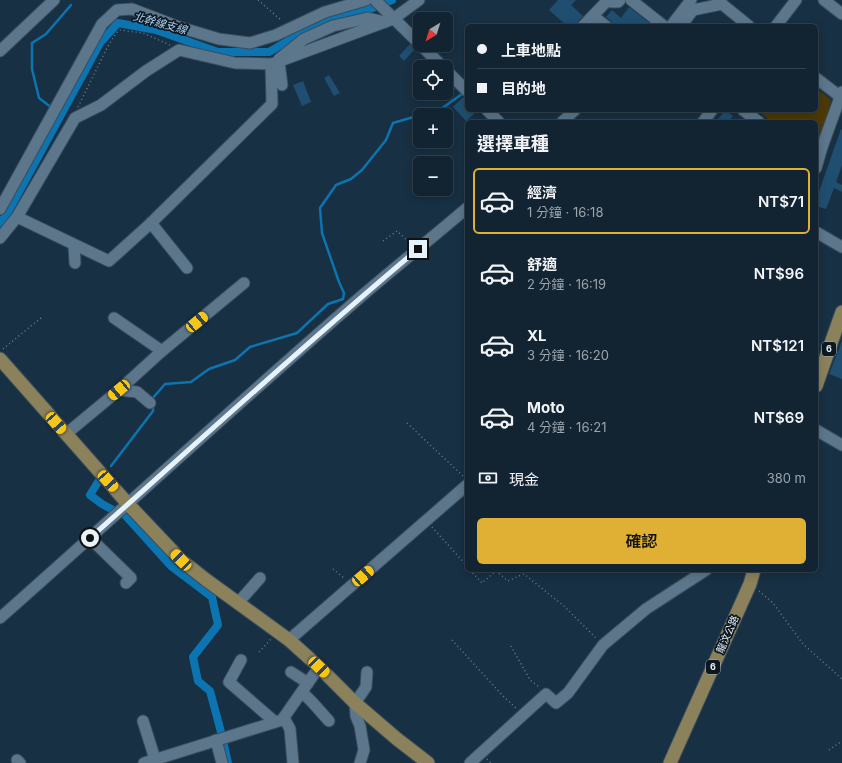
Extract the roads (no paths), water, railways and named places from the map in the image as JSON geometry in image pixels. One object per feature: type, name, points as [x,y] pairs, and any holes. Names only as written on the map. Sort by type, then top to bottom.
[{"type":"main road","name":"6","points":[[818,380],[842,312]]},
{"type":"main road","points":[[0,359],[128,504],[181,560],[289,640],[355,703],[428,763]]},
{"type":"main road","name":"龍汶公路","points":[[670,763],[750,584],[753,572]]},
{"type":"street","points":[[0,51],[54,0]]},
{"type":"street","points":[[0,238],[17,217],[75,118],[101,105],[146,71],[179,50],[235,63],[274,63],[389,18],[419,0]]},
{"type":"street","points":[[585,24],[609,0],[611,2],[618,2],[620,0]]},
{"type":"street","points":[[632,0],[662,24]]},
{"type":"street","points":[[673,24],[691,0]]},
{"type":"street","points":[[778,24],[796,0]]},
{"type":"street","points":[[824,0],[842,14]]},
{"type":"street","points":[[0,210],[102,24],[117,10],[132,9],[179,27],[219,39],[250,43],[276,35],[325,12],[372,1],[435,60]]},
{"type":"street","points":[[682,24],[693,10],[720,2],[747,24]]},
{"type":"street","points":[[593,16],[603,24]]},
{"type":"street","points":[[274,63],[282,85]]},
{"type":"street","points":[[17,217],[110,261],[151,223],[272,104],[274,63]]},
{"type":"street","points":[[453,77],[465,89]]},
{"type":"street","points":[[818,79],[841,96],[819,146]]},
{"type":"street","points":[[489,112],[497,120]]},
{"type":"street","points":[[564,120],[573,112]]},
{"type":"street","points":[[746,112],[756,120]]},
{"type":"street","points":[[0,618],[269,377],[365,293],[465,210]]},
{"type":"street","points":[[151,223],[187,268]]},
{"type":"street","points":[[818,233],[842,247]]},
{"type":"street","points":[[74,245],[75,263]]},
{"type":"street","points":[[66,434],[244,283]]},
{"type":"street","points":[[114,318],[162,351]]},
{"type":"street","points":[[119,390],[137,392],[150,403]]},
{"type":"street","points":[[818,431],[842,445]]},
{"type":"street","points":[[289,640],[465,487]]},
{"type":"street","points":[[90,538],[131,578],[126,583]]},
{"type":"street","points":[[470,763],[546,694],[556,702],[568,693],[603,645],[646,609],[703,572]]},
{"type":"street","points":[[238,603],[260,578]]},
{"type":"street","points":[[241,660],[229,682],[290,729],[293,763]]},
{"type":"street","points":[[144,763],[280,720],[319,667]]},
{"type":"street","points":[[291,672],[305,688],[312,702],[329,721]]},
{"type":"street","points":[[360,763],[364,750],[360,726],[356,716],[355,703],[366,687],[367,672]]},
{"type":"street","points":[[143,721],[155,759]]},
{"type":"street","points":[[216,740],[222,763]]},
{"type":"waterway","name":"北幹線支線","points":[[0,223],[7,214],[100,43],[118,23],[156,30],[218,52],[269,52],[329,17],[370,9],[392,0]]},
{"type":"waterway","points":[[52,108],[39,98],[32,69],[32,43],[46,34],[71,5]]},
{"type":"waterway","points":[[153,400],[152,399],[165,384],[191,382],[209,369],[235,360],[250,347],[297,333],[328,304],[343,299],[344,293],[322,233],[320,208],[336,185],[351,179],[362,170],[386,140],[393,123],[441,109],[462,94]]},
{"type":"waterway","points":[[111,466],[153,411],[153,405]]},
{"type":"waterway","points":[[98,482],[90,495],[113,510]]},
{"type":"waterway","points":[[125,515],[171,566],[212,597],[218,625],[193,657],[198,681],[210,691],[221,732]]},
{"type":"waterway","points":[[224,745],[228,763]]}]
